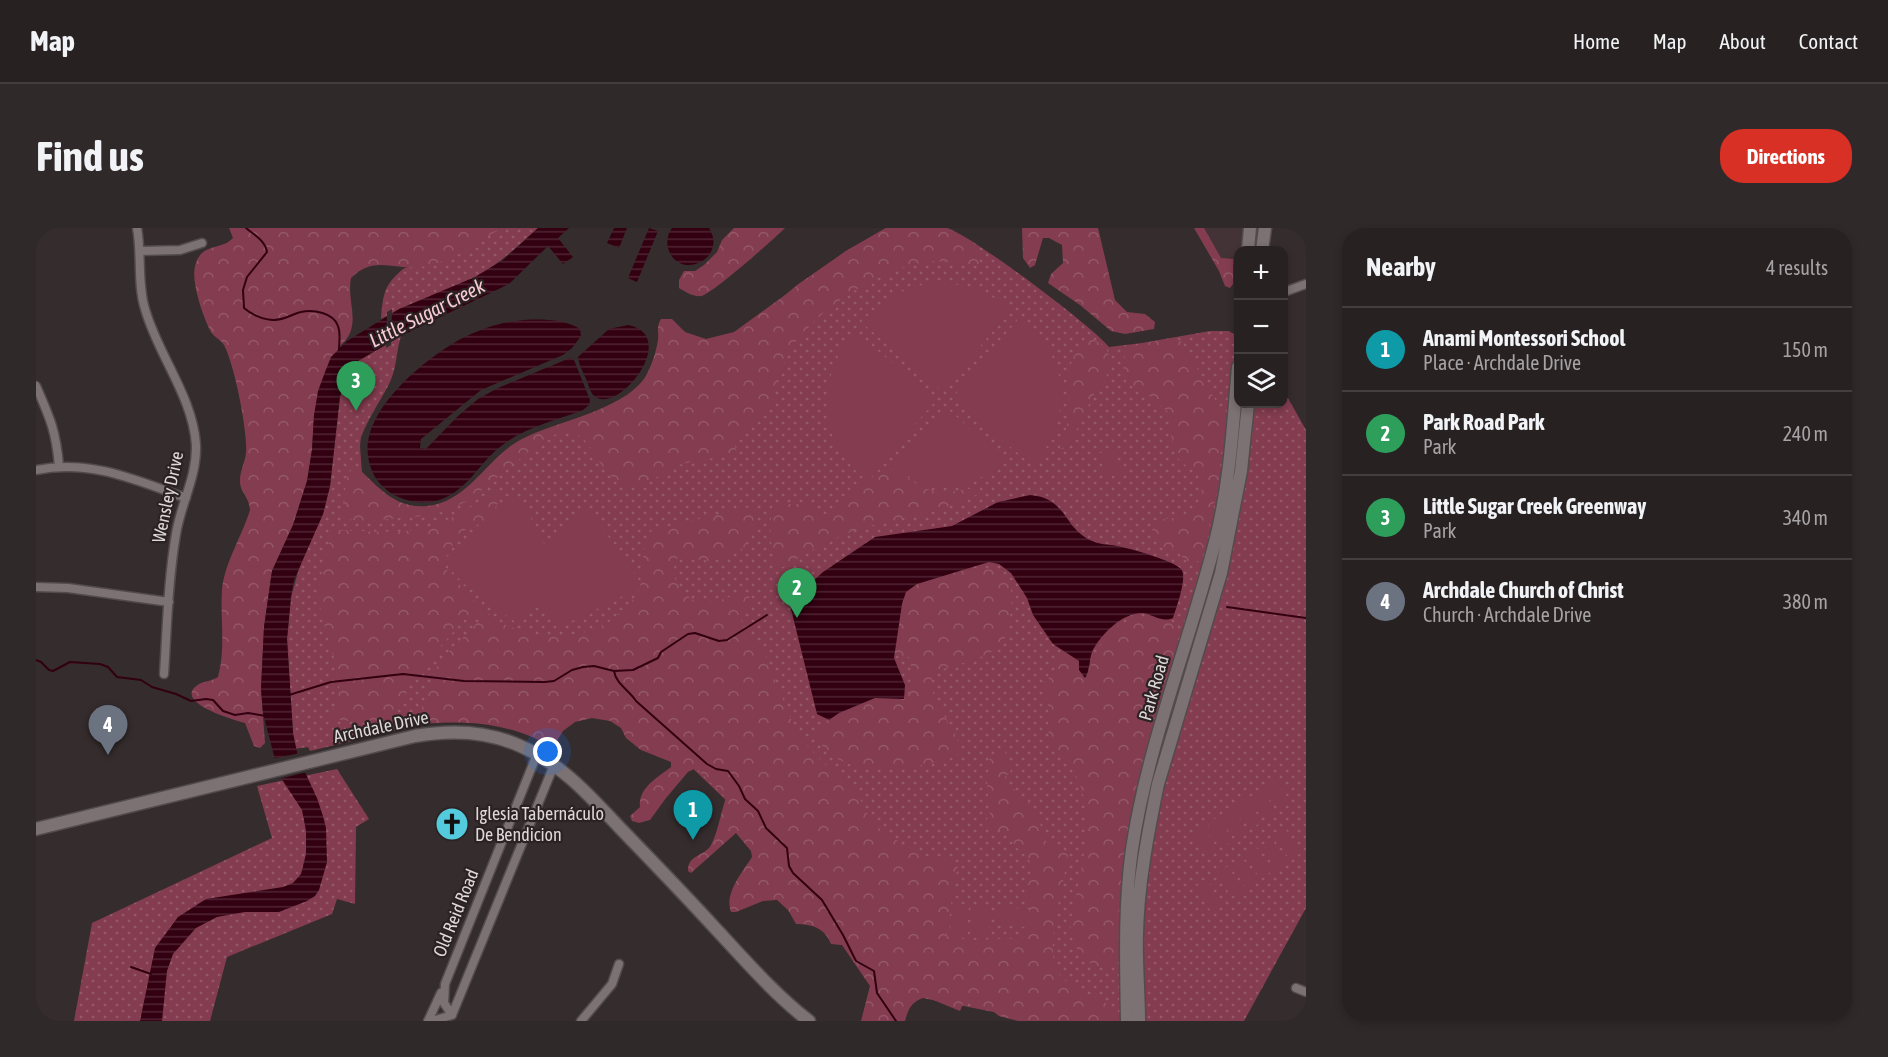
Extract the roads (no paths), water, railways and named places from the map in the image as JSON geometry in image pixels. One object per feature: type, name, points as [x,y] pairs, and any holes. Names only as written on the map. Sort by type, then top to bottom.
[{"type":"main road","points":[[1248,246],[1250,228]]},
{"type":"main road","points":[[1262,246],[1264,228]]},
{"type":"main road","name":"Park Road","points":[[1127,1021],[1127,906],[1136,830],[1146,777],[1216,537],[1227,473],[1234,408]]},
{"type":"main road","name":"Park Road","points":[[1139,1021],[1137,934],[1151,816],[1158,784],[1221,573],[1242,471],[1248,408]]},
{"type":"main road","name":"Archdale Drive","points":[[36,829],[415,736],[445,732],[472,733],[498,738],[537,754],[569,775],[642,849],[763,980],[809,1021]]},
{"type":"street","name":"Wensley Drive","points":[[137,228],[144,308],[149,324],[185,402],[194,430],[195,461],[176,531],[164,674]]},
{"type":"street","points":[[140,251],[180,250],[202,243]]},
{"type":"street","points":[[1288,291],[1306,284]]},
{"type":"street","points":[[36,386],[52,421],[56,435],[59,466]]},
{"type":"street","points":[[36,470],[59,466],[94,468],[113,472],[186,498]]},
{"type":"street","points":[[36,587],[68,588],[169,602]]},
{"type":"street","name":"Old Reid Road","points":[[453,1019],[444,1003],[445,984],[537,754]]},
{"type":"street","name":"Old Reid Road","points":[[453,1019],[554,765]]},
{"type":"street","points":[[581,1021],[612,984],[618,964]]},
{"type":"street","points":[[445,984],[430,1021],[453,1019]]},
{"type":"street","points":[[1296,988],[1306,992]]},
{"type":"water","name":"Little Sugar Creek","points":[[538,228],[569,228],[558,238],[573,257],[563,264],[548,246],[509,284],[401,336],[358,361],[347,380],[340,396],[330,486],[323,514],[294,580],[287,639],[293,733],[298,757],[317,798],[326,828],[327,862],[319,890],[307,901],[279,912],[245,912],[217,917],[196,928],[173,954],[167,971],[162,1021],[140,1021],[155,948],[178,917],[206,899],[283,887],[293,883],[301,874],[306,854],[306,831],[302,810],[279,775],[263,713],[261,689],[264,627],[272,571],[293,525],[307,481],[318,391],[331,357],[347,341],[399,309],[475,277],[503,260]]},
{"type":"water","points":[[614,228],[627,228],[619,248],[607,243]]},
{"type":"water","points":[[649,228],[658,231],[637,282],[628,278]]},
{"type":"water","points":[[672,228],[709,228],[713,239],[708,256],[692,265],[675,260],[668,245],[668,236]]},
{"type":"water","points":[[524,320],[560,321],[580,329],[581,336],[563,355],[481,390],[421,439],[420,448],[426,449],[478,399],[498,388],[570,358],[574,360],[590,400],[589,405],[583,410],[532,428],[513,438],[495,451],[456,492],[446,497],[429,502],[416,502],[388,491],[373,473],[368,446],[372,428],[381,409],[410,376],[444,349],[491,327]]},
{"type":"water","points":[[628,325],[642,332],[648,342],[647,356],[632,383],[608,399],[597,398],[590,390],[578,357],[609,329]]},
{"type":"water","points":[[1030,495],[1051,501],[1074,528],[1090,540],[1151,555],[1181,569],[1182,585],[1173,618],[1161,619],[1142,613],[1134,614],[1112,626],[1092,652],[1085,678],[1079,670],[1079,661],[1053,644],[1033,615],[1027,598],[1011,573],[999,564],[989,562],[917,584],[906,592],[894,658],[905,685],[904,699],[875,698],[839,713],[829,720],[817,714],[790,605],[791,601],[823,572],[875,537],[952,526],[998,502]]},
{"type":"waterway","points":[[246,228],[262,241],[267,252],[247,277],[243,290],[244,308],[258,317],[270,320],[282,319],[306,311],[328,315],[338,326],[339,350]]},
{"type":"waterway","points":[[1227,607],[1306,618]]},
{"type":"waterway","points":[[289,695],[331,682],[403,674],[464,681],[545,682],[554,681],[572,670],[583,667],[594,666],[614,671],[633,670],[658,658],[661,652],[688,634],[695,633],[719,641],[727,640],[767,615]]},
{"type":"waterway","points":[[36,660],[53,671],[70,662],[100,664],[108,667],[117,677],[141,680],[152,687],[191,701],[213,700],[223,711],[235,715],[248,713],[266,716]]},
{"type":"waterway","points":[[614,671],[620,683],[636,701],[707,764],[716,769],[728,771],[745,799],[758,811],[766,828],[787,848],[789,866],[793,873],[822,900],[856,961],[874,971],[877,993],[896,1021]]},
{"type":"waterway","points":[[131,967],[151,974]]},
{"type":"place","name":"Little Sugar Creek Greenway","points":[[356,411]]},
{"type":"place","name":"Park Road Park","points":[[797,618]]},
{"type":"place","name":"Archdale Church of Christ","points":[[108,755]]},
{"type":"place","name":"Iglesia Tabernáculo De Bendicion","points":[[452,824]]},
{"type":"place","name":"Anami Montessori School","points":[[693,840]]}]
